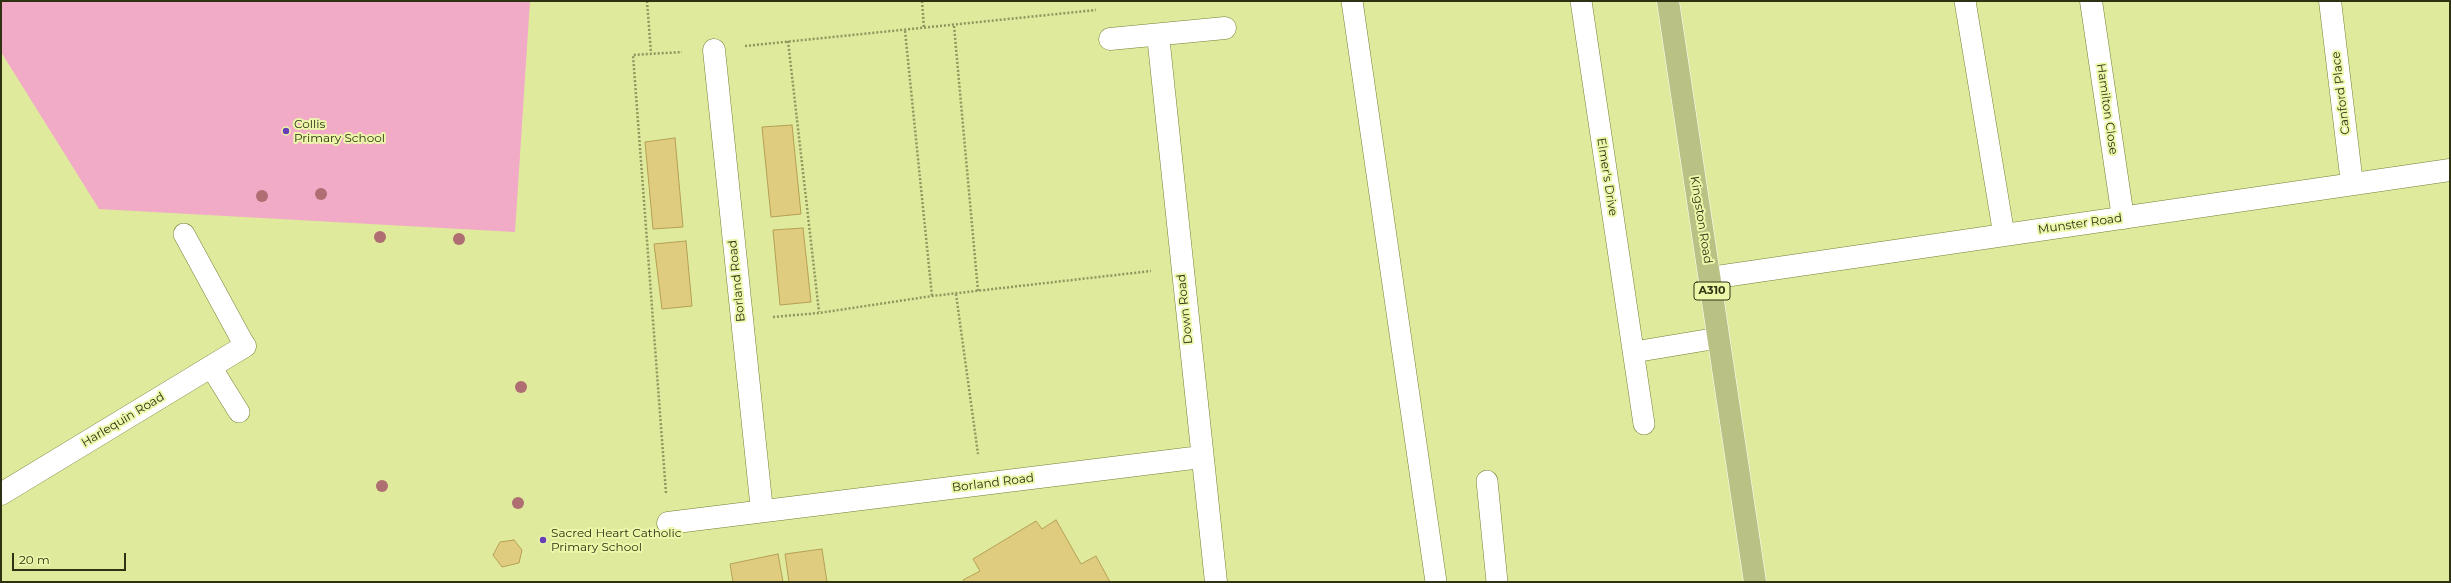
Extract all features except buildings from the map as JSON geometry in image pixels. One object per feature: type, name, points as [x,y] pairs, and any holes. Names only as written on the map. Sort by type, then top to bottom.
[{"type":"main road","name":"Kingston Road","points":[[1668,1],[1755,582]]},
{"type":"street","name":"Hamilton Close","points":[[2091,1],[2123,218]]},
{"type":"street","name":"Canford Place","points":[[2330,1],[2352,184]]},
{"type":"street","points":[[1110,39],[1225,28]]},
{"type":"street","name":"Down Road","points":[[1158,35],[1201,457],[1216,582]]},
{"type":"street","name":"Borland Road","points":[[714,50],[762,511]]},
{"type":"street","name":"Munster Road","points":[[1710,278],[2450,170]]},
{"type":"street","name":"Harlequin Road","points":[[1,494],[245,346]]},
{"type":"street","name":"Borland Road","points":[[668,523],[1201,457]]},
{"type":"lane","points":[[1352,1],[1436,582]]},
{"type":"lane","name":"Elmer's Drive","points":[[1580,1],[1644,424]]},
{"type":"lane","points":[[1965,1],[2004,235]]},
{"type":"lane","points":[[184,234],[245,346]]},
{"type":"lane","points":[[1634,352],[1718,338]]},
{"type":"lane","points":[[211,367],[240,412]]},
{"type":"lane","points":[[1487,481],[1497,582]]},
{"type":"path","points":[[647,1],[651,53]]},
{"type":"path","points":[[922,1],[924,29]]},
{"type":"path","points":[[668,523],[633,55],[714,50],[788,41],[905,31],[1106,9],[1110,39]]},
{"type":"path","points":[[954,26],[978,291]]},
{"type":"path","points":[[905,31],[932,296]]},
{"type":"path","points":[[788,41],[819,313]]},
{"type":"path","points":[[742,320],[819,313],[932,296],[1181,268]]},
{"type":"path","points":[[956,294],[982,484]]},
{"type":"shaded area","name":"Collis Primary School","points":[[1,1],[530,1],[515,232],[99,209],[1,52]]},
{"type":"place","name":"Collis Primary School","points":[[286,131]]},
{"type":"place","name":"Sacred Heart Catholic Primary School","points":[[543,540]]}]
